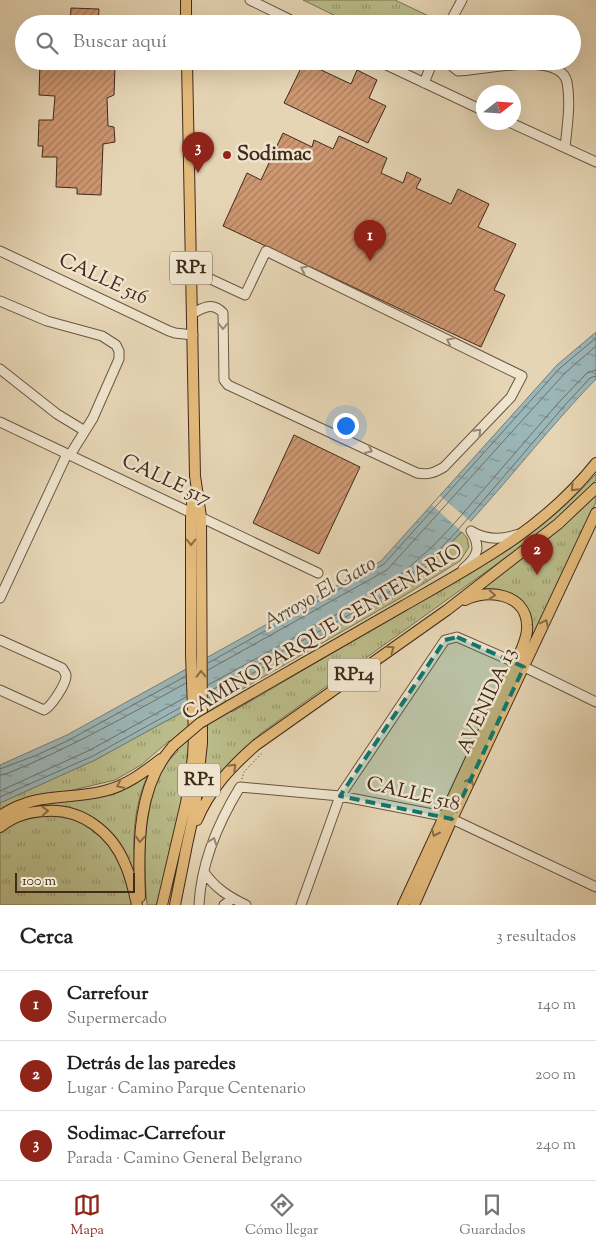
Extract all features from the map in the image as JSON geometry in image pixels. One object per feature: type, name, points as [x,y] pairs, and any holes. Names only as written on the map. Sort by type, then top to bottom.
[{"type":"main road","points":[[186,0],[186,15]]},
{"type":"main road","name":"RP1","points":[[162,905],[191,779],[198,706],[201,644],[195,476],[187,70]]},
{"type":"main road","name":"CAMINO PARQUE CENTENARIO","points":[[139,905],[139,849],[143,813],[152,780],[161,759],[173,746],[200,723],[455,576],[534,525],[569,494],[596,462]]},
{"type":"main road","name":"CAMINO PARQUE CENTENARIO","points":[[175,905],[185,854],[207,798],[223,777],[242,758],[271,734],[447,610],[558,524],[596,488]]},
{"type":"main road","name":"AVENIDA 13","points":[[403,905],[524,667],[596,513]]},
{"type":"main road","name":"RP1","points":[[185,854],[195,808],[202,743],[191,655],[196,515]]},
{"type":"main road","name":"AVENIDA 13","points":[[414,905],[447,818],[524,641],[528,627],[525,614],[518,604],[508,597],[500,595],[483,594],[469,598],[447,610]]},
{"type":"main road","points":[[0,816],[17,806],[38,799],[95,793],[118,787],[161,759]]},
{"type":"main road","points":[[0,827],[19,816],[41,811],[68,812],[84,818],[100,829],[115,847],[125,864],[139,905]]},
{"type":"street","points":[[250,0],[281,15]]},
{"type":"street","points":[[454,15],[462,0]]},
{"type":"street","points":[[396,70],[476,107]]},
{"type":"street","points":[[424,84],[430,70]]},
{"type":"street","points":[[556,70],[564,76],[567,82],[565,148]]},
{"type":"street","points":[[521,128],[596,162]]},
{"type":"street","name":"CALLE 516","points":[[0,250],[169,331],[192,335]]},
{"type":"street","points":[[191,270],[245,295],[266,250],[522,376],[512,397],[444,467],[428,475],[417,474],[228,385],[224,380],[223,313],[220,309],[211,306],[203,307],[192,314]]},
{"type":"street","points":[[0,301],[48,321],[102,336],[116,345],[119,351],[119,359],[93,418],[68,454],[0,598]]},
{"type":"street","points":[[0,369],[57,414],[85,431]]},
{"type":"street","name":"CALLE 517","points":[[0,422],[318,573]]},
{"type":"street","points":[[455,576],[469,563],[477,552],[477,542],[471,531],[487,538],[502,538],[517,535],[534,525]]},
{"type":"street","points":[[301,905],[340,796],[445,640],[457,637],[596,702]]},
{"type":"street","points":[[0,690],[44,710],[50,706],[66,679],[66,673],[62,668],[1,643]]},
{"type":"street","name":"CALLE 518","points":[[204,872],[212,841],[228,806],[240,787],[340,796],[447,818],[596,886]]},
{"type":"street","points":[[204,872],[215,887],[232,899],[246,905]]},
{"type":"street","points":[[199,905],[204,872]]},
{"type":"street","points":[[224,905],[232,899]]},
{"type":"highlighted area","points":[[457,637],[524,667],[452,819],[340,796],[445,640]]},
{"type":"green space","points":[[303,0],[395,0],[427,15],[334,15]]},
{"type":"green space","points":[[596,474],[596,480],[564,513],[519,548],[260,734],[234,758],[203,792],[206,752],[206,699],[373,607],[420,572],[462,532],[467,538],[469,547],[460,561],[402,597],[225,699],[232,712],[511,548],[556,514]]},
{"type":"green space","points":[[596,494],[596,502],[525,652],[532,629],[531,616],[522,601],[507,592],[480,589],[559,529]]},
{"type":"green space","points":[[190,708],[190,742],[185,793],[158,905],[147,905],[146,838],[149,811],[157,778],[164,766],[178,751],[169,741],[141,765],[115,780],[69,791],[0,812],[0,803],[95,760]]},
{"type":"green space","points":[[147,777],[138,803],[134,829],[136,884],[116,840],[100,823],[90,817],[77,811],[0,821],[24,808],[129,786]]},
{"type":"green space","points":[[50,815],[77,820],[102,834],[125,864],[135,905],[0,905],[0,832],[2,829],[23,820]]},
{"type":"water","points":[[596,332],[596,379],[456,537],[410,581],[373,607],[95,760],[0,803],[0,765],[67,735],[381,561],[557,365]]},
{"type":"pier","points":[[440,496],[471,522],[462,532],[432,505]]},
{"type":"building","points":[[71,8],[99,9],[99,15],[71,15]]},
{"type":"building","points":[[40,70],[115,70],[114,95],[107,98],[108,126],[114,127],[115,142],[103,144],[101,195],[77,194],[77,188],[56,187],[57,157],[42,157],[43,146],[38,146],[39,120],[53,120],[55,96],[39,95]]},
{"type":"building","points":[[300,70],[321,70],[351,84],[357,70],[377,80],[369,98],[386,106],[368,143],[284,103]]},
{"type":"building","points":[[283,133],[312,147],[314,140],[333,149],[339,136],[387,158],[381,173],[403,183],[407,172],[421,179],[416,188],[451,204],[458,189],[489,204],[478,227],[516,244],[494,290],[505,295],[481,347],[223,226],[247,173],[261,180]]},
{"type":"building","points":[[294,435],[360,467],[319,554],[253,523]]},
{"type":"place","name":"Sodimac","points":[[227,155]]},
{"type":"place","name":"Sodimac-Carrefour","points":[[198,173]]},
{"type":"place","name":"Carrefour","points":[[370,261]]},
{"type":"place","name":"Detrás de las paredes","points":[[537,575]]},
{"type":"water label","name":"Arroyo El Gato","points":[[320,594]]}]
